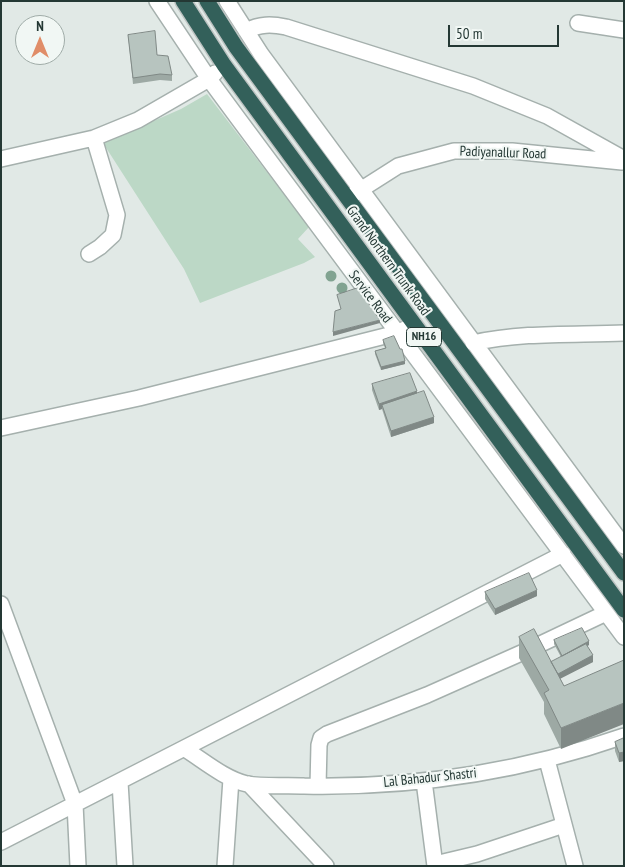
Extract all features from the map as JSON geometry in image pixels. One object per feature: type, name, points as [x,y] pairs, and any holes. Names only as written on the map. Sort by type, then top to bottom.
[{"type":"highway","name":"Grand Northern Trunk Road","points":[[183,1],[224,65],[624,610]]},
{"type":"highway","name":"Grand Northern Trunk Road","points":[[207,1],[232,40],[347,198],[624,573]]},
{"type":"street","name":"Service Road","points":[[157,1],[209,79],[624,637]]},
{"type":"street","points":[[227,1],[261,54],[624,546]]},
{"type":"street","points":[[578,23],[624,30]]},
{"type":"street","points":[[246,31],[257,26],[270,24],[286,27],[473,86],[547,116],[624,161]]},
{"type":"street","points":[[1,159],[94,138],[138,120],[209,79],[224,65]]},
{"type":"street","points":[[89,254],[100,248],[113,235],[117,215],[94,138]]},
{"type":"street","name":"Padiyanallur Road","points":[[347,198],[398,166],[454,151],[512,151],[624,161]]},
{"type":"street","points":[[1,428],[138,398],[397,333],[414,324]]},
{"type":"street","points":[[473,343],[528,335],[624,333]]},
{"type":"street","points":[[1,842],[563,554]]},
{"type":"street","points":[[1,604],[75,804],[78,866]]},
{"type":"street","points":[[318,786],[319,745],[321,738],[327,734],[427,695],[606,613]]},
{"type":"street","name":"Lal Bahadur Shastri","points":[[185,749],[231,779],[249,784],[318,786],[424,781],[493,771],[547,760],[624,736]]},
{"type":"street","points":[[547,760],[575,866]]},
{"type":"street","points":[[225,866],[231,779]]},
{"type":"street","points":[[424,781],[435,865],[522,840],[564,825]]},
{"type":"street","points":[[120,782],[126,866]]},
{"type":"street","points":[[249,784],[326,866]]},
{"type":"street","points":[[307,866],[309,849]]},
{"type":"green space","points":[[207,94],[309,227],[298,239],[315,257],[200,303],[184,269],[103,143],[181,109]]},
{"type":"building","points":[[155,31],[157,55],[168,56],[172,75],[160,74],[133,78],[128,35]]},
{"type":"building","points":[[358,288],[380,320],[333,332],[335,311],[341,309],[337,295]]},
{"type":"building","points":[[394,336],[400,349],[402,349],[405,361],[381,367],[375,351],[386,348],[383,340]]},
{"type":"building","points":[[410,373],[417,391],[379,404],[372,384]]},
{"type":"building","points":[[424,391],[434,417],[391,431],[382,405]]},
{"type":"building","points":[[529,573],[537,590],[495,609],[485,592]]},
{"type":"building","points":[[582,628],[589,641],[562,656],[554,640]]},
{"type":"building","points":[[534,629],[564,686],[624,660],[624,703],[561,728],[544,693],[549,690],[519,637]]},
{"type":"building","points":[[586,644],[593,655],[558,674],[551,662]]},
{"type":"building","points":[[624,738],[624,752],[619,753],[615,742]]}]
